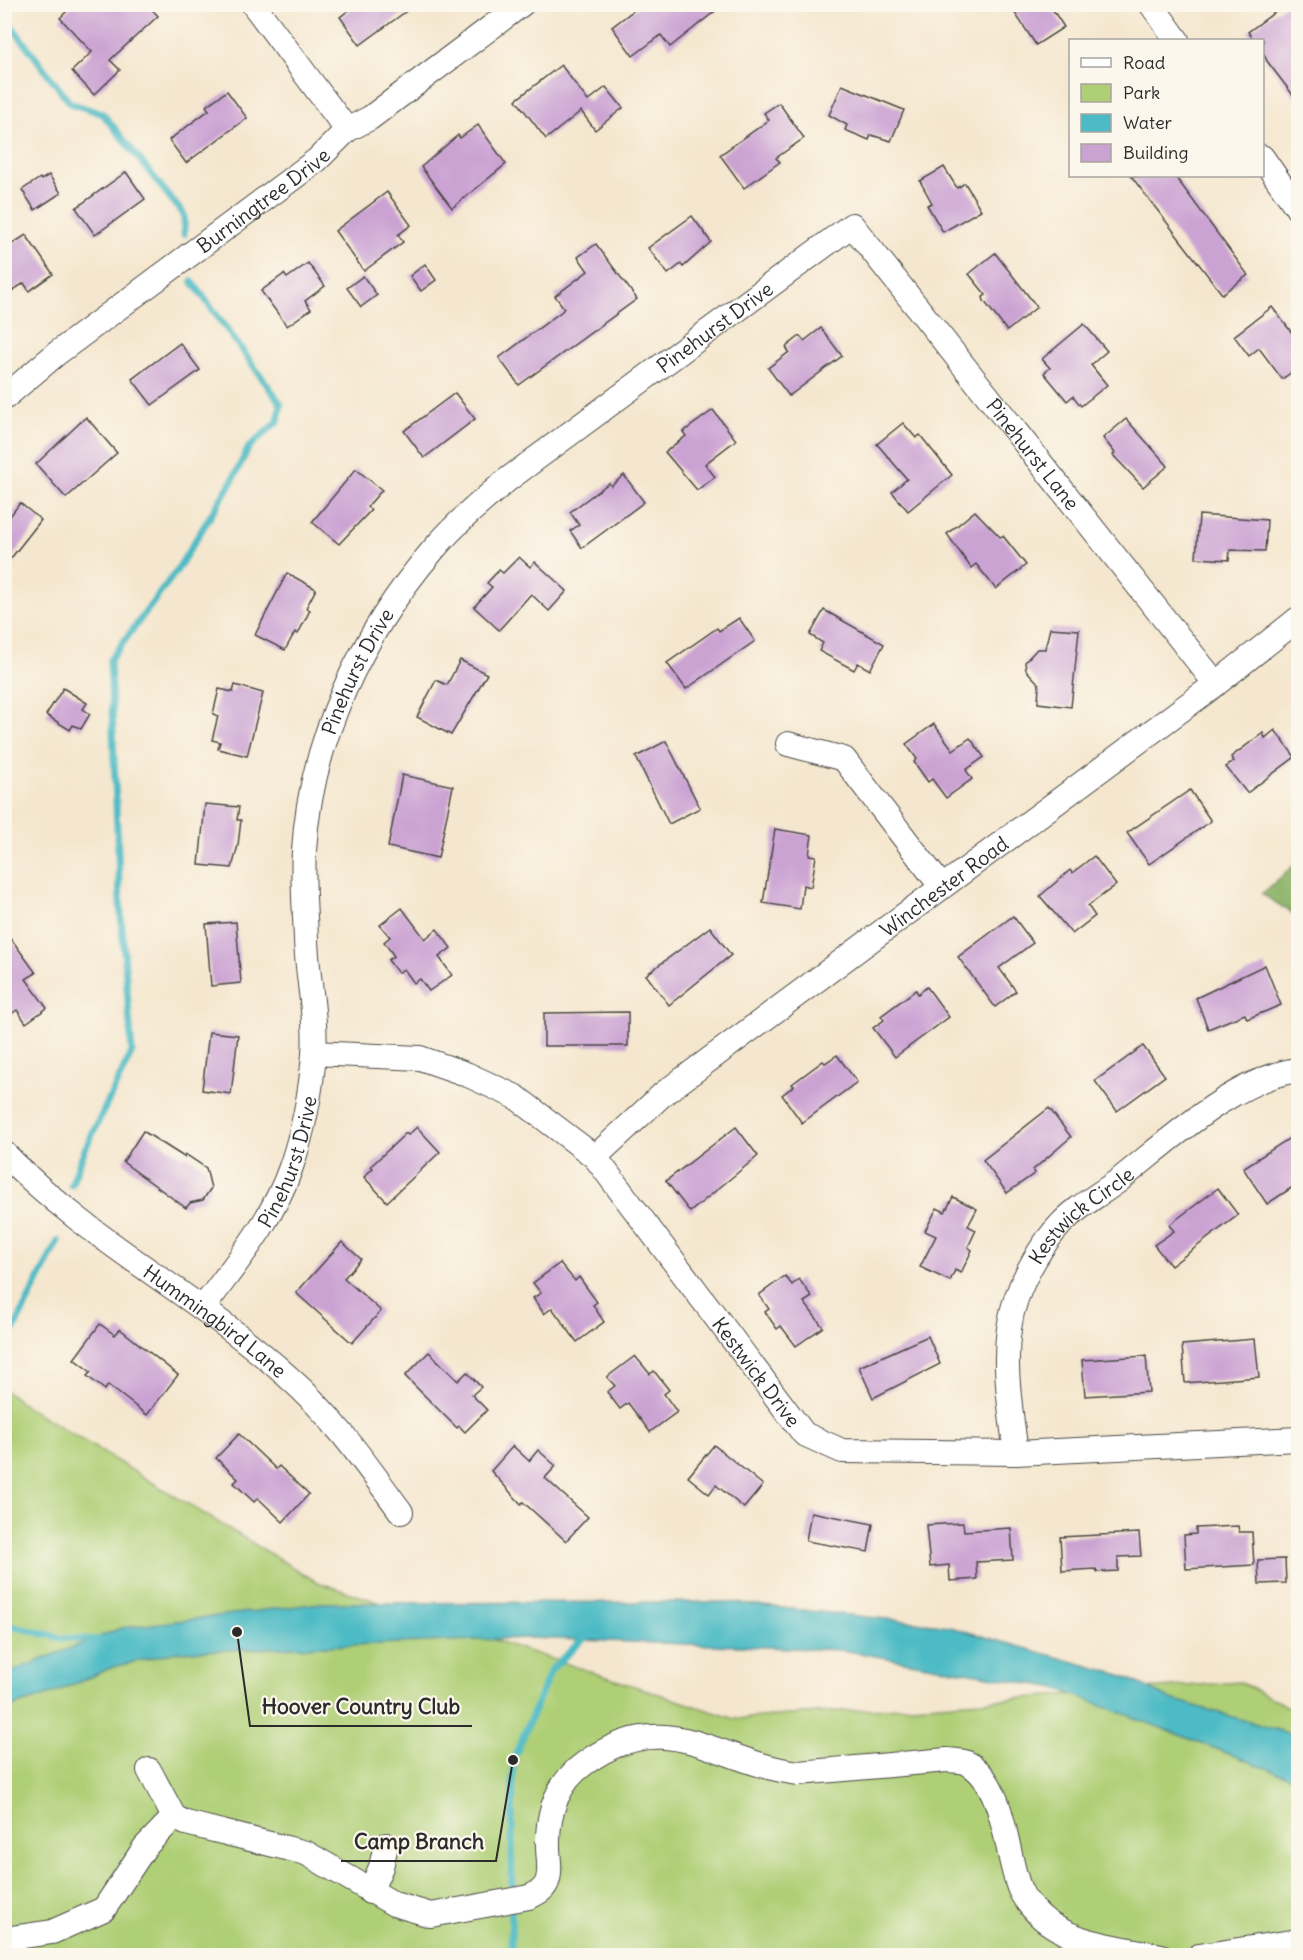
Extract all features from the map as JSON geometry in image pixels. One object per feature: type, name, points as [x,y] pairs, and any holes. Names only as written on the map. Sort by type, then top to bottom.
[{"type":"street","points":[[253,4],[347,130]]},
{"type":"street","name":"Burningtree Drive","points":[[4,398],[56,354],[317,160],[347,130],[370,118],[522,4]]},
{"type":"street","points":[[1150,4],[1176,39]]},
{"type":"street","points":[[1264,158],[1295,194]]},
{"type":"street","name":"Pinehurst Lane","points":[[852,225],[1216,684]]},
{"type":"street","name":"Pinehurst Drive","points":[[203,1308],[260,1231],[291,1167],[305,1114],[314,1053],[306,942],[304,852],[308,811],[319,760],[340,698],[368,642],[397,596],[433,549],[507,480],[852,225]]},
{"type":"street","name":"Winchester Road","points":[[595,1157],[663,1094],[1216,684],[1299,619]]},
{"type":"street","points":[[788,744],[844,759],[941,886]]},
{"type":"street","name":"Kestwick Drive","points":[[314,1053],[420,1058],[466,1074],[516,1096],[595,1157],[804,1434],[842,1451],[1016,1453],[1299,1439]]},
{"type":"street","name":"Kestwick Circle","points":[[1016,1453],[1007,1342],[1015,1302],[1029,1271],[1060,1224],[1205,1113],[1275,1075],[1299,1070]]},
{"type":"street","name":"Hummingbird Lane","points":[[4,1153],[51,1199],[203,1308],[288,1376],[347,1437],[401,1512]]},
{"type":"street","points":[[150,1770],[174,1817],[186,1823],[306,1853],[394,1904],[431,1915],[540,1892],[549,1878],[548,1839],[551,1811],[559,1791],[573,1772],[589,1761],[640,1738],[660,1735],[684,1738],[776,1770],[799,1773],[947,1760],[962,1761],[976,1769],[986,1783],[999,1809],[1020,1891],[1040,1916],[1060,1930],[1075,1935],[1161,1956]]},
{"type":"street","points":[[4,1940],[52,1932],[104,1909],[145,1847],[174,1817]]},
{"type":"street","points":[[370,1892],[381,1867],[386,1845]]},
{"type":"street","points":[[1199,1956],[1299,1941]]},
{"type":"green space","points":[[1298,862],[1298,917],[1262,894]]},
{"type":"green space","points":[[4,1389],[24,1405],[317,1582],[735,1719],[1240,1682],[1298,1712],[1298,1955],[5,1955]]},
{"type":"water","points":[[727,1602],[943,1625],[1124,1676],[1168,1698],[1298,1736],[1298,1780],[1056,1688],[842,1650],[529,1638],[176,1652],[113,1667],[51,1694],[5,1709],[5,1674],[121,1628],[321,1603]]},
{"type":"building","points":[[74,4],[147,4],[158,16],[110,60],[120,70],[94,95],[72,71],[92,52],[60,18]]},
{"type":"building","points":[[357,4],[416,4],[360,45],[340,17]]},
{"type":"building","points":[[642,4],[724,4],[670,47],[661,35],[633,56],[612,27]]},
{"type":"building","points":[[1009,4],[1049,4],[1064,27],[1036,45]]},
{"type":"building","points":[[1286,4],[1290,4],[1299,16],[1299,32],[1292,37],[1299,46],[1299,103],[1267,61],[1264,54],[1264,39],[1253,39],[1248,32]]},
{"type":"building","points":[[561,65],[588,101],[606,87],[623,108],[595,130],[581,111],[546,139],[516,100]]},
{"type":"building","points":[[842,85],[904,110],[891,141],[871,135],[869,140],[845,130],[847,125],[829,115]]},
{"type":"building","points":[[227,91],[247,118],[186,163],[169,140],[209,110],[206,106]]},
{"type":"building","points":[[779,103],[804,138],[776,158],[780,162],[744,188],[720,155],[769,120],[764,113]]},
{"type":"building","points":[[478,125],[506,164],[452,208],[421,167],[458,135],[460,138]]},
{"type":"building","points":[[944,167],[957,188],[965,183],[981,210],[943,232],[927,205],[932,203],[920,181]]},
{"type":"building","points":[[126,172],[145,199],[95,235],[76,208]]},
{"type":"building","points":[[49,175],[61,193],[35,210],[22,190]]},
{"type":"building","points":[[1132,177],[1176,177],[1248,275],[1222,294]]},
{"type":"building","points":[[387,192],[411,225],[398,235],[403,242],[364,271],[335,231]]},
{"type":"building","points":[[692,216],[711,242],[683,267],[681,264],[668,274],[648,248]]},
{"type":"building","points":[[26,235],[53,274],[29,291],[24,283],[4,296],[4,249]]},
{"type":"building","points":[[596,244],[637,299],[519,385],[499,358],[562,311],[564,308],[555,296],[588,271],[578,257]]},
{"type":"building","points":[[995,253],[1037,307],[1007,331],[984,301],[983,297],[986,295],[969,274]]},
{"type":"building","points":[[308,263],[325,286],[305,301],[311,309],[287,326],[261,291],[284,274],[287,278]]},
{"type":"building","points":[[425,264],[436,280],[421,291],[410,276]]},
{"type":"building","points":[[363,276],[377,295],[361,307],[347,288]]},
{"type":"building","points":[[1272,307],[1299,342],[1299,367],[1282,379],[1259,348],[1249,356],[1234,336]]},
{"type":"building","points":[[1084,324],[1107,351],[1091,365],[1107,385],[1081,406],[1073,396],[1067,401],[1044,373],[1050,368],[1042,359]]},
{"type":"building","points":[[821,328],[842,356],[789,396],[768,368],[789,352],[786,347],[800,336],[804,341]]},
{"type":"building","points":[[180,343],[200,370],[152,405],[132,379]]},
{"type":"building","points":[[455,393],[475,419],[424,458],[404,431]]},
{"type":"building","points":[[713,410],[736,440],[705,464],[715,477],[697,490],[665,452],[686,436],[683,432]]},
{"type":"building","points":[[86,417],[117,453],[66,498],[36,464]]},
{"type":"building","points":[[1126,419],[1168,466],[1143,487],[1113,455],[1115,453],[1103,438]]},
{"type":"building","points":[[903,423],[916,438],[920,435],[952,475],[908,511],[892,492],[907,479],[877,444]]},
{"type":"building","points":[[356,469],[382,490],[367,507],[371,510],[339,544],[312,522]]},
{"type":"building","points":[[624,475],[644,502],[582,548],[570,531],[579,525],[570,512],[609,483],[611,486]]},
{"type":"building","points":[[20,503],[41,520],[4,567],[4,524]]},
{"type":"building","points":[[975,511],[1000,537],[1003,536],[1026,565],[996,589],[976,564],[971,568],[947,534]]},
{"type":"building","points":[[1199,515],[1267,520],[1265,551],[1230,550],[1229,560],[1196,558]]},
{"type":"building","points":[[519,557],[530,567],[535,562],[567,591],[549,611],[531,594],[499,630],[474,607],[492,587],[487,583],[499,570],[503,573]]},
{"type":"building","points":[[287,573],[316,589],[306,608],[310,610],[298,634],[295,632],[285,650],[255,635]]},
{"type":"building","points":[[824,610],[884,644],[870,670],[858,663],[854,670],[819,651],[823,643],[810,635]]},
{"type":"building","points":[[739,618],[755,641],[686,689],[667,663],[717,628],[719,631]]},
{"type":"building","points":[[1050,628],[1079,630],[1071,707],[1038,703],[1039,684],[1026,670],[1025,662],[1037,649],[1045,649]]},
{"type":"building","points":[[460,660],[487,674],[451,735],[417,717],[436,680],[447,685]]},
{"type":"building","points":[[235,685],[263,693],[247,756],[218,749],[220,742],[212,740],[218,716],[213,714],[219,689],[233,692]]},
{"type":"building","points":[[63,688],[87,703],[83,709],[90,714],[81,729],[73,725],[70,730],[46,715]]},
{"type":"building","points":[[934,724],[953,750],[970,738],[984,757],[966,770],[972,779],[946,798],[932,779],[928,782],[914,762],[917,759],[906,744]]},
{"type":"building","points":[[1275,730],[1295,757],[1247,793],[1226,767],[1234,761],[1231,757],[1263,733],[1265,738]]},
{"type":"building","points":[[666,741],[700,808],[669,824],[636,757]]},
{"type":"building","points":[[402,775],[453,786],[438,858],[388,847]]},
{"type":"building","points":[[1190,790],[1211,821],[1149,864],[1127,833]]},
{"type":"building","points":[[205,804],[239,807],[237,820],[241,820],[232,868],[199,865]]},
{"type":"building","points":[[775,829],[812,835],[809,855],[816,856],[811,887],[803,885],[800,909],[763,903]]},
{"type":"building","points":[[1094,856],[1116,885],[1088,906],[1095,916],[1072,934],[1040,896],[1070,870],[1072,873]]},
{"type":"building","points":[[402,908],[425,939],[437,929],[451,948],[439,957],[452,975],[429,991],[420,979],[414,983],[404,969],[398,973],[388,960],[394,956],[384,942],[390,937],[380,925]]},
{"type":"building","points":[[1013,916],[1033,943],[999,968],[1016,991],[995,1007],[958,957]]},
{"type":"building","points":[[236,922],[241,983],[211,986],[206,924]]},
{"type":"building","points":[[710,927],[731,955],[669,1005],[646,975]]},
{"type":"building","points":[[4,929],[36,973],[26,979],[47,1008],[26,1023],[17,1010],[4,1019]]},
{"type":"building","points":[[1265,965],[1281,1005],[1247,1019],[1245,1014],[1208,1029],[1196,998]]},
{"type":"building","points":[[927,987],[949,1017],[895,1057],[873,1028],[884,1020],[881,1016],[916,990],[918,994]]},
{"type":"building","points":[[628,1012],[628,1046],[544,1046],[544,1013]]},
{"type":"building","points":[[209,1032],[238,1035],[231,1094],[202,1090]]},
{"type":"building","points":[[1143,1046],[1165,1076],[1117,1111],[1095,1081]]},
{"type":"building","points":[[837,1055],[857,1082],[802,1123],[782,1095],[794,1086],[792,1084],[823,1061],[825,1063]]},
{"type":"building","points":[[1049,1108],[1071,1137],[1033,1170],[1035,1173],[1007,1193],[983,1160]]},
{"type":"building","points":[[417,1127],[440,1152],[387,1202],[364,1177],[373,1168],[371,1166],[406,1133],[408,1135]]},
{"type":"building","points":[[736,1127],[758,1156],[690,1212],[666,1181]]},
{"type":"building","points":[[143,1131],[206,1168],[211,1188],[203,1200],[190,1203],[186,1208],[123,1162]]},
{"type":"building","points":[[1299,1132],[1299,1183],[1267,1204],[1243,1168]]},
{"type":"building","points":[[1218,1188],[1238,1215],[1171,1266],[1154,1245],[1174,1231],[1169,1225]]},
{"type":"building","points":[[953,1197],[977,1209],[968,1226],[976,1230],[968,1247],[972,1250],[961,1273],[955,1270],[950,1281],[920,1267],[936,1236],[925,1231],[937,1208],[945,1212]]},
{"type":"building","points":[[342,1242],[361,1259],[344,1278],[381,1311],[352,1343],[296,1293]]},
{"type":"building","points":[[560,1263],[575,1281],[579,1277],[597,1302],[593,1305],[604,1322],[577,1342],[552,1308],[544,1314],[533,1298],[541,1293],[533,1283]]},
{"type":"building","points":[[785,1276],[792,1285],[799,1279],[812,1297],[804,1302],[823,1327],[796,1346],[781,1326],[777,1329],[765,1312],[769,1309],[759,1295]]},
{"type":"building","points":[[100,1324],[115,1335],[120,1329],[178,1375],[147,1415],[108,1385],[105,1390],[87,1376],[91,1372],[74,1359]]},
{"type":"building","points":[[928,1336],[940,1364],[873,1398],[859,1367]]},
{"type":"building","points":[[1255,1339],[1259,1377],[1185,1383],[1182,1345]]},
{"type":"building","points":[[429,1352],[458,1381],[467,1372],[481,1387],[472,1395],[487,1410],[465,1432],[459,1426],[457,1428],[405,1376]]},
{"type":"building","points":[[635,1356],[650,1374],[654,1371],[669,1390],[664,1394],[677,1412],[650,1432],[628,1403],[620,1409],[607,1392],[615,1386],[607,1377]]},
{"type":"building","points":[[1146,1356],[1149,1392],[1085,1396],[1082,1360]]},
{"type":"building","points":[[239,1434],[276,1469],[279,1466],[309,1494],[283,1522],[258,1498],[254,1502],[234,1483],[238,1479],[216,1458]]},
{"type":"building","points":[[714,1445],[763,1485],[744,1508],[716,1485],[709,1494],[688,1477]]},
{"type":"building","points":[[513,1446],[529,1461],[538,1450],[556,1466],[545,1478],[588,1517],[566,1541],[523,1502],[521,1504],[491,1471]]},
{"type":"building","points":[[811,1512],[873,1524],[868,1552],[806,1541]]},
{"type":"building","points":[[963,1523],[964,1531],[1011,1528],[1013,1560],[976,1562],[977,1579],[950,1581],[949,1565],[930,1567],[926,1525]]},
{"type":"building","points":[[1238,1526],[1239,1532],[1252,1532],[1254,1565],[1186,1569],[1184,1535],[1196,1534],[1196,1528]]},
{"type":"building","points":[[1139,1533],[1141,1556],[1118,1557],[1118,1571],[1097,1572],[1096,1569],[1062,1571],[1060,1537]]},
{"type":"building","points":[[1285,1559],[1286,1583],[1259,1584],[1258,1560]]},
{"type":"waterway","points":[[4,16],[70,103],[103,114],[184,215],[184,234]]},
{"type":"waterway","points":[[71,1185],[84,1151],[132,1052],[120,901],[110,660],[177,570],[232,481],[249,447],[278,421],[281,404],[192,281]]},
{"type":"waterway","points":[[4,1349],[58,1241]]},
{"type":"waterway","points":[[4,1624],[61,1638],[102,1640]]},
{"type":"waterway","points":[[511,1956],[513,1760],[551,1670],[586,1636]]},
{"type":"place","name":"Hoover Country Club","points":[[237,1632]]},
{"type":"place","name":"Camp Branch","points":[[513,1760]]}]
